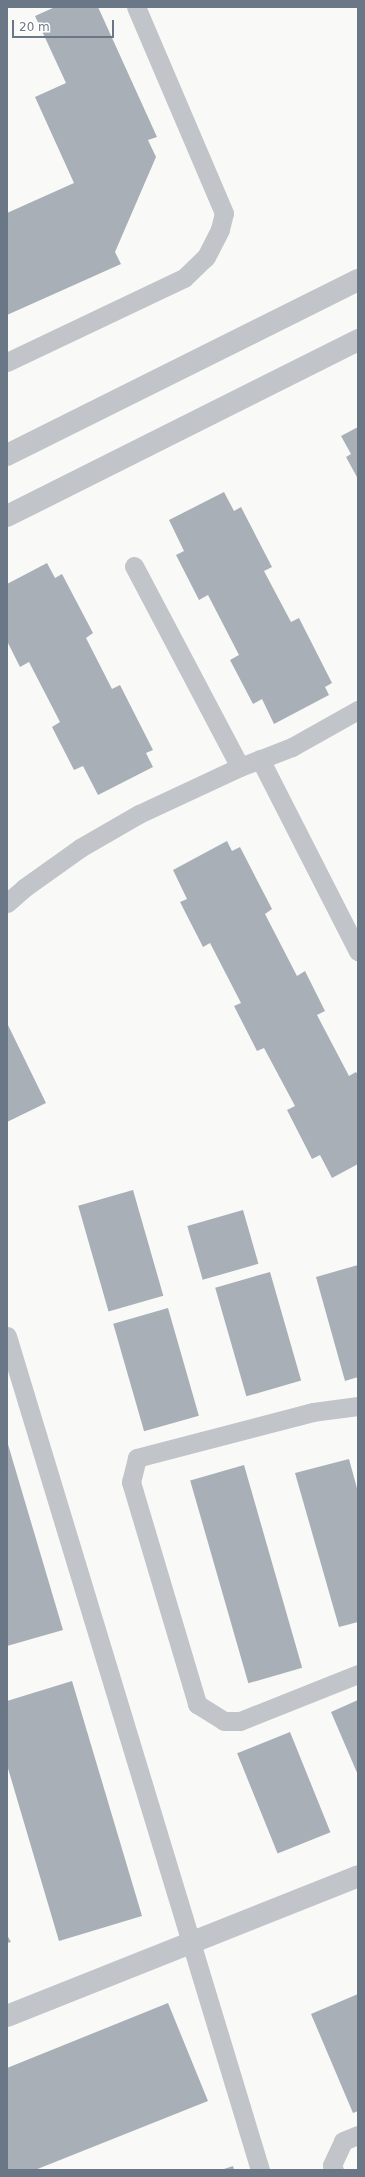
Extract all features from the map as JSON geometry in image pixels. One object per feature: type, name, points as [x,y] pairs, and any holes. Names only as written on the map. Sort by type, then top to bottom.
[{"type":"street","points":[[7,455],[358,280]]},
{"type":"street","points":[[7,516],[358,340]]},
{"type":"street","points":[[7,2016],[191,1944],[358,1876]]},
{"type":"lane","points":[[7,362],[184,278],[206,257],[220,229],[224,213],[136,7]]},
{"type":"lane","points":[[134,566],[240,767]]},
{"type":"lane","points":[[7,903],[24,888],[80,848],[139,814],[240,767],[292,747],[358,710]]},
{"type":"lane","points":[[260,759],[358,951]]},
{"type":"lane","points":[[7,1336],[260,2170]]},
{"type":"lane","points":[[358,1406],[313,1412],[137,1458],[131,1482],[197,1704],[224,1721],[240,1721],[358,1674]]},
{"type":"lane","points":[[334,2170],[332,2165],[342,2141],[358,2135]]},
{"type":"building","points":[[55,7],[98,7],[157,137],[148,140],[156,157],[115,252],[121,264],[7,315],[7,213],[74,183],[35,97],[66,83],[35,16]]},
{"type":"building","points":[[358,427],[358,479],[346,457],[351,454],[341,436]]},
{"type":"building","points":[[224,492],[234,511],[241,507],[272,567],[264,571],[291,622],[299,618],[332,683],[325,687],[329,695],[274,724],[262,699],[253,704],[230,660],[239,655],[208,595],[199,600],[176,555],[184,551],[169,520]]},
{"type":"building","points":[[47,563],[55,578],[62,574],[93,633],[86,638],[112,689],[120,685],[153,750],[146,753],[153,767],[98,795],[83,766],[74,770],[52,727],[60,722],[29,662],[20,667],[7,641],[7,584]]},
{"type":"building","points":[[227,841],[232,851],[240,847],[272,909],[265,914],[297,976],[305,971],[325,1011],[317,1015],[349,1076],[356,1072],[358,1075],[358,1164],[332,1178],[320,1155],[312,1159],[287,1110],[295,1106],[264,1048],[257,1051],[234,1006],[241,1003],[210,943],[203,947],[180,902],[187,899],[173,870]]},
{"type":"building","points":[[7,1023],[46,1103],[7,1122]]},
{"type":"building","points":[[133,1190],[163,1296],[109,1311],[78,1206]]},
{"type":"building","points":[[243,1210],[258,1264],[203,1280],[187,1226]]},
{"type":"building","points":[[358,1265],[358,1377],[345,1381],[316,1277]]},
{"type":"building","points":[[270,1272],[301,1381],[246,1396],[215,1288]]},
{"type":"building","points":[[168,1308],[199,1416],[144,1431],[113,1324]]},
{"type":"building","points":[[7,1441],[63,1630],[7,1646]]},
{"type":"building","points":[[349,1459],[358,1492],[358,1622],[339,1627],[295,1473]]},
{"type":"building","points":[[244,1465],[302,1668],[248,1683],[190,1480]]},
{"type":"building","points":[[72,1681],[142,1916],[59,1941],[7,1765],[7,1701]]},
{"type":"building","points":[[358,1700],[358,1775],[331,1712]]},
{"type":"building","points":[[290,1732],[330,1832],[278,1853],[237,1753]]},
{"type":"building","points":[[7,1935],[11,1942],[7,1943]]},
{"type":"building","points":[[358,1994],[358,2111],[353,2113],[311,2014]]},
{"type":"building","points":[[168,2003],[208,2101],[35,2170],[7,2170],[7,2068]]},
{"type":"building","points":[[233,2166],[234,2170],[221,2170]]}]
